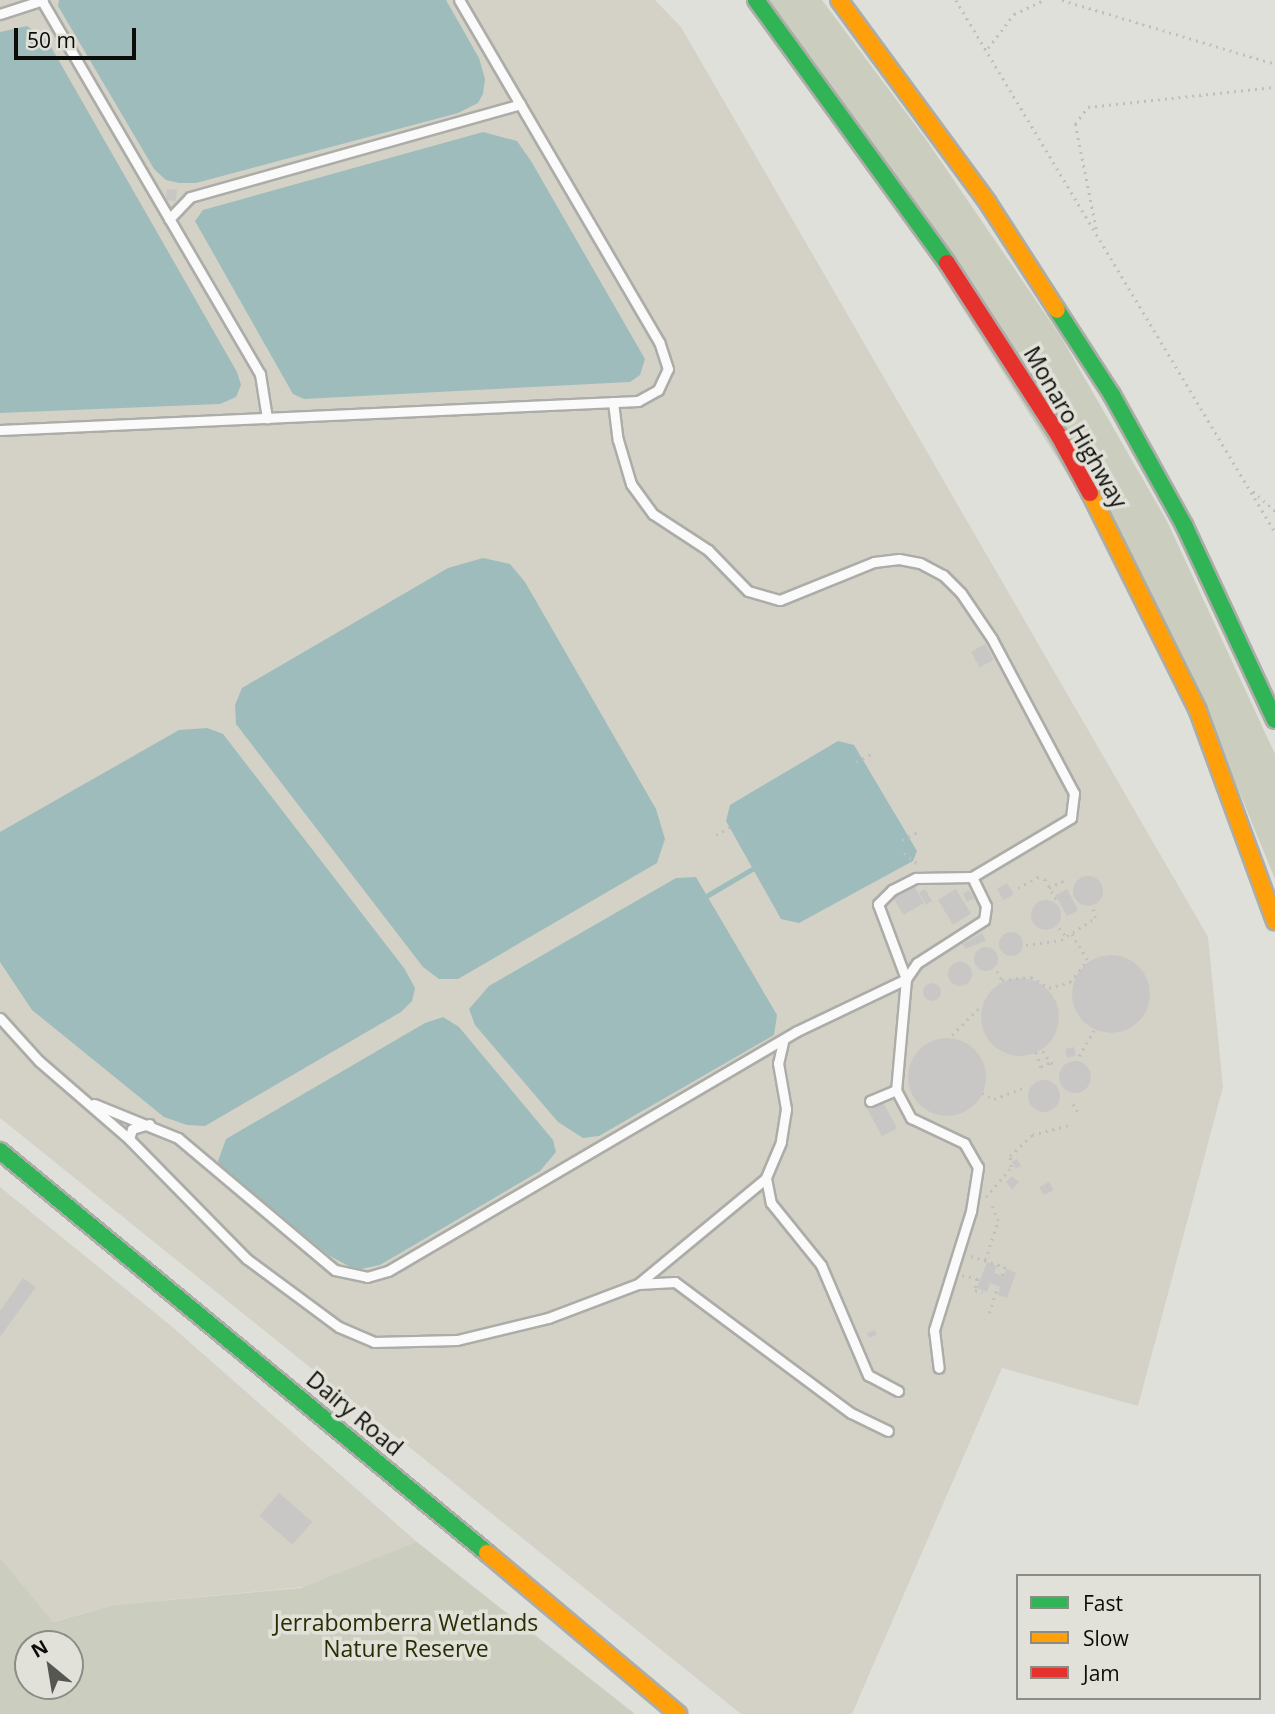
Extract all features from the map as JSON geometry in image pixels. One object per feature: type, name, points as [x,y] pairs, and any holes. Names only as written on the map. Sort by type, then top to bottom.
[{"type":"main road","name":"Monaro Highway","points":[[757,0],[963,284],[1065,447],[1131,570],[1198,711],[1275,921]]},
{"type":"main road","name":"Monaro Highway","points":[[839,0],[1012,237],[1112,396],[1184,525],[1275,720]]},
{"type":"main road","name":"Dairy Road","points":[[0,1151],[240,1345],[678,1714]]},
{"type":"lane","points":[[0,430],[638,401],[658,390],[668,369],[659,342],[459,0]]},
{"type":"lane","points":[[0,14],[42,1],[260,374],[267,418]]},
{"type":"lane","points":[[169,219],[190,197],[520,104]]},
{"type":"lane","points":[[614,402],[618,440],[631,484],[653,514],[708,550],[748,591],[780,600],[874,562],[899,559],[920,563],[961,593],[1016,680],[1074,793],[1071,818],[972,877],[916,878],[892,890],[877,904],[906,979],[896,1090],[911,1118],[964,1143],[974,1155],[978,1167],[971,1211],[934,1330],[939,1368]]},
{"type":"lane","points":[[90,1102],[149,1124],[177,1138],[335,1270],[367,1277],[388,1270],[783,1042],[797,1031],[906,979],[917,963],[984,920],[986,906],[972,877]]},
{"type":"lane","points":[[0,1018],[39,1061],[130,1139],[247,1259],[301,1302],[374,1342],[457,1340],[548,1318],[638,1284],[675,1282],[851,1413],[888,1431]]},
{"type":"lane","points":[[638,1284],[766,1178],[781,1142],[786,1109],[778,1063],[783,1042]]},
{"type":"lane","points":[[870,1101],[896,1090]]},
{"type":"lane","points":[[130,1139],[132,1129],[149,1124]]},
{"type":"lane","points":[[766,1178],[771,1203],[821,1265],[868,1375],[898,1391]]},
{"type":"path","points":[[956,0],[1275,532]]},
{"type":"path","points":[[988,50],[1014,14],[1044,0]]},
{"type":"path","points":[[1062,0],[1275,64]]},
{"type":"path","points":[[1097,232],[1075,124],[1088,107],[1275,88]]},
{"type":"path","points":[[1250,489],[1275,511]]},
{"type":"path","points":[[856,762],[875,752]]},
{"type":"path","points":[[716,835],[733,825]]},
{"type":"path","points":[[902,840],[920,831]]},
{"type":"path","points":[[904,853],[920,866]]},
{"type":"path","points":[[1018,888],[1037,877],[1045,879],[1056,899]]},
{"type":"path","points":[[1049,888],[1062,881],[1066,886]]},
{"type":"path","points":[[1026,945],[1053,944],[1096,918],[1093,909]]},
{"type":"path","points":[[1059,928],[1066,936]]},
{"type":"path","points":[[996,971],[1002,980],[1031,977],[1049,988],[1070,982],[1087,960],[1071,933]]},
{"type":"path","points":[[952,1035],[978,1009]]},
{"type":"path","points":[[1079,1056],[1094,1030]]},
{"type":"path","points":[[1043,1051],[1055,1068]]},
{"type":"path","points":[[1036,1052],[1041,1067],[1050,1062]]},
{"type":"path","points":[[982,1093],[994,1099],[1025,1087]]},
{"type":"path","points":[[1073,1104],[1078,1112]]},
{"type":"path","points":[[971,1211],[1011,1167],[1010,1156],[1032,1135],[1070,1125]]},
{"type":"path","points":[[985,1260],[998,1221],[992,1206]]},
{"type":"path","points":[[975,1258],[1005,1267],[1002,1276]]},
{"type":"path","points":[[953,1272],[978,1279],[975,1290],[983,1293]]},
{"type":"path","points":[[989,1312],[998,1286]]},
{"type":"shaded area","points":[[0,0],[655,0],[681,27],[1208,937],[1223,1087],[1138,1406],[1002,1368],[852,1714],[741,1714],[0,1118]]},
{"type":"shaded area","points":[[0,1187],[170,1325],[417,1542],[335,1584],[114,1605],[41,1625],[0,1589]]},
{"type":"green space","points":[[768,0],[822,0],[925,138],[1061,337],[1167,521],[1275,754],[1275,879],[1187,664]]},
{"type":"green space","name":"Jerrabomberra Wetlands Nature Reserve","points":[[417,1542],[635,1714],[0,1714],[0,1558],[53,1622],[114,1605],[301,1588]]},
{"type":"water","points":[[59,0],[446,0],[479,58],[485,79],[483,94],[478,103],[458,113],[196,183],[179,183],[166,180],[154,169],[58,6]]},
{"type":"water","points":[[27,26],[47,40],[237,372],[241,385],[236,397],[220,404],[0,413],[0,32]]},
{"type":"water","points":[[483,132],[517,141],[531,161],[645,359],[640,375],[630,382],[304,399],[293,394],[195,221],[203,210]]},
{"type":"water","points":[[483,558],[510,564],[525,582],[656,809],[665,839],[657,863],[458,979],[439,979],[423,967],[236,724],[235,705],[242,688],[448,568]]},
{"type":"water","points":[[207,728],[223,734],[404,968],[415,988],[412,1001],[401,1012],[205,1126],[187,1125],[164,1117],[32,1010],[0,962],[0,832],[179,730]]},
{"type":"water","points":[[838,741],[854,745],[917,851],[913,861],[799,923],[781,919],[726,821],[730,805]]},
{"type":"water","points":[[696,877],[777,1015],[774,1035],[599,1136],[583,1138],[558,1122],[475,1025],[469,1009],[489,986],[676,878]]},
{"type":"water","points":[[443,1017],[459,1027],[553,1140],[556,1152],[540,1171],[380,1265],[356,1270],[330,1256],[221,1168],[218,1161],[226,1139],[425,1023]]},
{"type":"building","points":[[167,189],[177,190],[176,201],[166,200]]},
{"type":"building","points":[[985,644],[994,660],[980,668],[971,652]]},
{"type":"building","points":[[1088,876],[1098,881],[1103,891],[1098,901],[1088,906],[1078,901],[1073,891],[1078,881]]},
{"type":"building","points":[[1007,883],[1014,894],[1004,900],[997,889]]},
{"type":"building","points":[[913,884],[924,903],[903,915],[892,896]]},
{"type":"building","points":[[925,889],[932,901],[926,905],[919,892]]},
{"type":"building","points":[[956,889],[971,914],[953,925],[938,900]]},
{"type":"building","points":[[1067,889],[1078,910],[1067,916],[1056,895]]},
{"type":"building","points":[[969,890],[974,898],[967,902],[963,894]]},
{"type":"building","points":[[1046,900],[1057,904],[1061,915],[1057,926],[1046,930],[1035,926],[1031,915],[1035,904]]},
{"type":"building","points":[[1011,932],[1022,939],[1023,944],[1016,955],[1011,956],[1000,949],[999,944],[1006,933]]},
{"type":"building","points":[[982,933],[986,941],[965,949],[962,944]]},
{"type":"building","points":[[986,947],[995,950],[998,959],[995,968],[986,971],[977,968],[974,959],[977,950]]},
{"type":"building","points":[[1111,955],[1126,958],[1139,966],[1147,979],[1150,994],[1147,1009],[1139,1022],[1126,1030],[1111,1033],[1096,1030],[1083,1022],[1075,1009],[1072,994],[1075,979],[1083,966],[1096,958]]},
{"type":"building","points":[[960,962],[971,969],[972,974],[965,985],[960,986],[949,979],[948,974],[955,963]]},
{"type":"building","points":[[1020,978],[1035,981],[1048,989],[1056,1002],[1059,1017],[1056,1032],[1048,1045],[1035,1053],[1020,1056],[1005,1053],[992,1045],[984,1032],[981,1017],[984,1002],[992,989],[1005,981]]},
{"type":"building","points":[[932,983],[938,986],[941,992],[938,998],[932,1001],[926,998],[923,992],[926,986]]},
{"type":"building","points":[[947,1038],[962,1041],[975,1049],[983,1062],[986,1077],[983,1092],[975,1105],[962,1113],[947,1116],[932,1113],[919,1105],[911,1092],[908,1077],[911,1062],[919,1049],[932,1041]]},
{"type":"building","points":[[1074,1047],[1076,1056],[1067,1058],[1065,1049]]},
{"type":"building","points":[[1075,1061],[1086,1066],[1091,1077],[1086,1088],[1075,1093],[1064,1088],[1059,1077],[1064,1066]]},
{"type":"building","points":[[1044,1080],[1055,1085],[1060,1096],[1055,1107],[1044,1112],[1033,1107],[1028,1096],[1033,1085]]},
{"type":"building","points":[[882,1100],[897,1128],[882,1136],[867,1108]]},
{"type":"building","points":[[1017,1159],[1021,1166],[1016,1169],[1012,1162]]},
{"type":"building","points":[[1012,1176],[1019,1182],[1012,1190],[1006,1182]]},
{"type":"building","points":[[1049,1182],[1054,1190],[1044,1195],[1039,1187]]},
{"type":"building","points":[[987,1262],[997,1266],[994,1273],[1002,1276],[1007,1269],[1016,1273],[1007,1298],[998,1295],[1000,1287],[990,1283],[987,1292],[977,1288]]},
{"type":"building","points":[[23,1278],[36,1287],[0,1337],[0,1311]]},
{"type":"building","points":[[875,1330],[877,1335],[869,1338],[867,1333]]},
{"type":"building","points":[[279,1493],[312,1522],[293,1545],[259,1516]]},
{"type":"waterway","points":[[708,895],[752,869]]},
{"type":"traffic: fast","points":[[756,0],[947,263]]},
{"type":"traffic: fast","points":[[1057,310],[1112,395],[1184,525],[1275,720]]},
{"type":"traffic: fast","points":[[0,1151],[487,1553]]},
{"type":"traffic: slow","points":[[839,0],[988,203],[1057,310]]},
{"type":"traffic: slow","points":[[1090,493],[1198,711],[1275,921]]},
{"type":"traffic: slow","points":[[487,1553],[678,1714]]},
{"type":"traffic: jam","points":[[947,263],[1059,436],[1090,493]]}]
